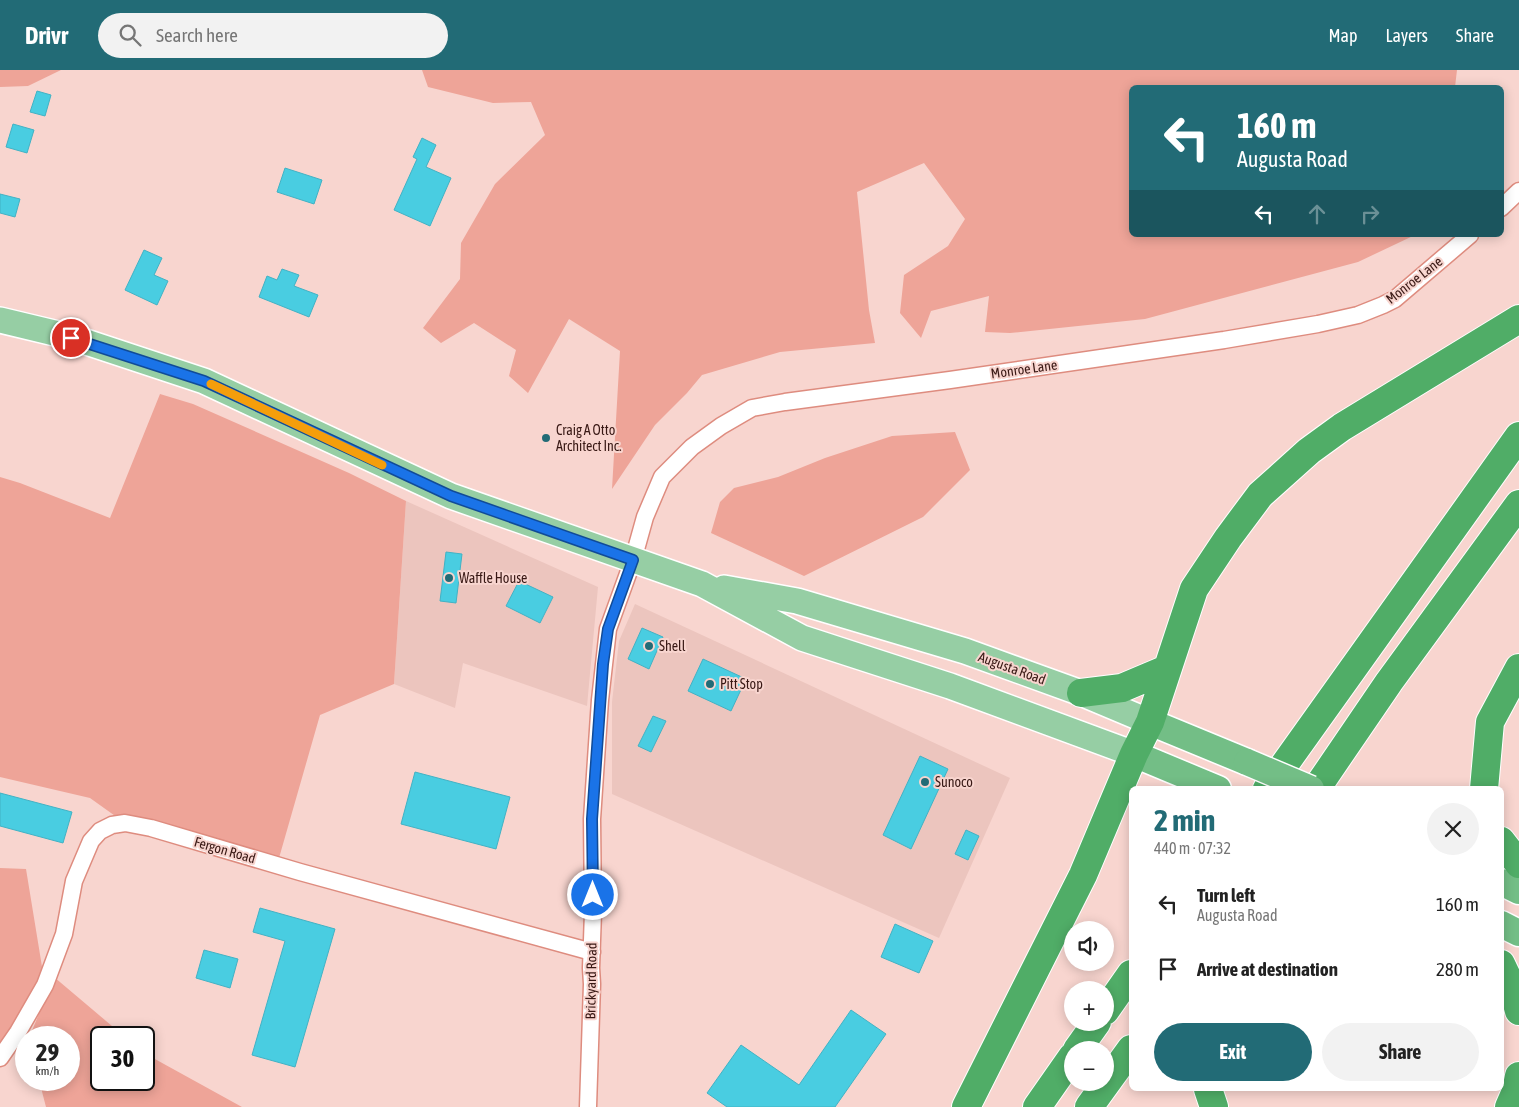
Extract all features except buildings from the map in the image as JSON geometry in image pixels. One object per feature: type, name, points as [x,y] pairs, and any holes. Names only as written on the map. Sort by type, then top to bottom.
[{"type":"highway","points":[[966,1107],[1083,875],[1134,754],[1150,722],[1194,589],[1228,538],[1260,495],[1309,451],[1342,427],[1475,344],[1519,319]]},
{"type":"highway","points":[[1269,786],[1519,436]]},
{"type":"highway","points":[[1318,786],[1389,682],[1519,504]]},
{"type":"highway","points":[[1484,786],[1490,722],[1519,668]]},
{"type":"highway","points":[[1081,693],[1122,688],[1168,669]]},
{"type":"highway","name":"Augusta Road","points":[[1150,722],[1304,786]]},
{"type":"highway","name":"Augusta Road","points":[[1134,754],[1211,786]]},
{"type":"highway","points":[[1504,845],[1519,864]]},
{"type":"highway","points":[[1504,884],[1519,891]]},
{"type":"highway","points":[[1504,926],[1519,933]]},
{"type":"highway","points":[[1504,970],[1513,989],[1519,1011]]},
{"type":"highway","points":[[1114,998],[1129,977]]},
{"type":"highway","points":[[1089,1107],[1129,1052]]},
{"type":"highway","points":[[1037,1107],[1064,1068]]},
{"type":"highway","points":[[1509,1107],[1516,1091],[1519,1076]]},
{"type":"highway","points":[[1209,1091],[1214,1107]]},
{"type":"main road","name":"Augusta Road","points":[[0,320],[71,338],[204,381],[451,496],[633,560],[702,584],[797,601],[965,651],[1081,693],[1150,722]]},
{"type":"main road","name":"Augusta Road","points":[[702,584],[802,638],[950,686],[1134,754]]},
{"type":"street","points":[[1504,205],[1519,191]]},
{"type":"street","name":"Monroe Lane","points":[[633,560],[645,517],[662,477],[692,447],[721,426],[752,408],[1224,340],[1318,324],[1358,315],[1395,299],[1468,237]]},
{"type":"street","name":"Brickyard Road","points":[[588,1107],[593,912],[592,819],[603,664],[608,629],[633,560]]},
{"type":"street","name":"Fergon Road","points":[[0,1058],[18,1032],[45,985],[64,934],[74,881],[91,841],[100,831],[112,825],[125,824],[152,828],[300,872],[592,952]]},
{"type":"shaded area","points":[[0,70],[61,70],[28,86],[0,87]]},
{"type":"shaded area","points":[[422,70],[1457,70],[1455,85],[1129,85],[1129,237],[1411,237],[1358,262],[1145,319],[1010,333],[985,332],[989,296],[931,311],[921,338],[900,313],[904,275],[948,246],[965,219],[924,163],[857,192],[869,310],[875,343],[780,352],[702,375],[655,425],[612,489],[620,351],[569,319],[528,393],[509,376],[516,350],[474,323],[441,343],[423,328],[460,279],[461,243],[495,184],[545,135],[531,102],[493,103],[428,87]]},
{"type":"shaded area","points":[[160,394],[193,404],[349,473],[406,501],[394,684],[320,715],[277,865],[125,823],[90,798],[0,777],[0,477],[110,518]]},
{"type":"shaded area","points":[[955,432],[970,470],[923,517],[804,576],[711,533],[720,502],[734,488],[778,477],[825,458],[892,436]]},
{"type":"shaded area","points":[[406,501],[598,587],[587,706],[463,663],[455,708],[394,684]]},
{"type":"shaded area","points":[[635,604],[1010,778],[939,938],[612,794],[612,702],[619,641]]},
{"type":"shaded area","points":[[0,868],[26,869],[45,985],[20,1026],[15,1026],[15,1034],[0,1058]]},
{"type":"shaded area","points":[[54,977],[112,1026],[90,1026],[90,1091],[155,1091],[155,1059],[242,1107],[46,1107],[42,1091],[80,1091],[80,1026],[34,1026]]},
{"type":"slow traffic","points":[[211,384],[382,465]]},
{"type":"place","name":"Craig A Otto Architect Inc.","points":[[546,438]]},
{"type":"place","name":"Waffle House","points":[[449,578]]},
{"type":"place","name":"Shell","points":[[649,646]]},
{"type":"place","name":"Pitt Stop","points":[[710,684]]},
{"type":"place","name":"Sunoco","points":[[925,782]]},
{"type":"route","points":[[71,338],[204,381],[451,496],[633,560],[608,629],[603,664],[592,819],[593,895]]}]
